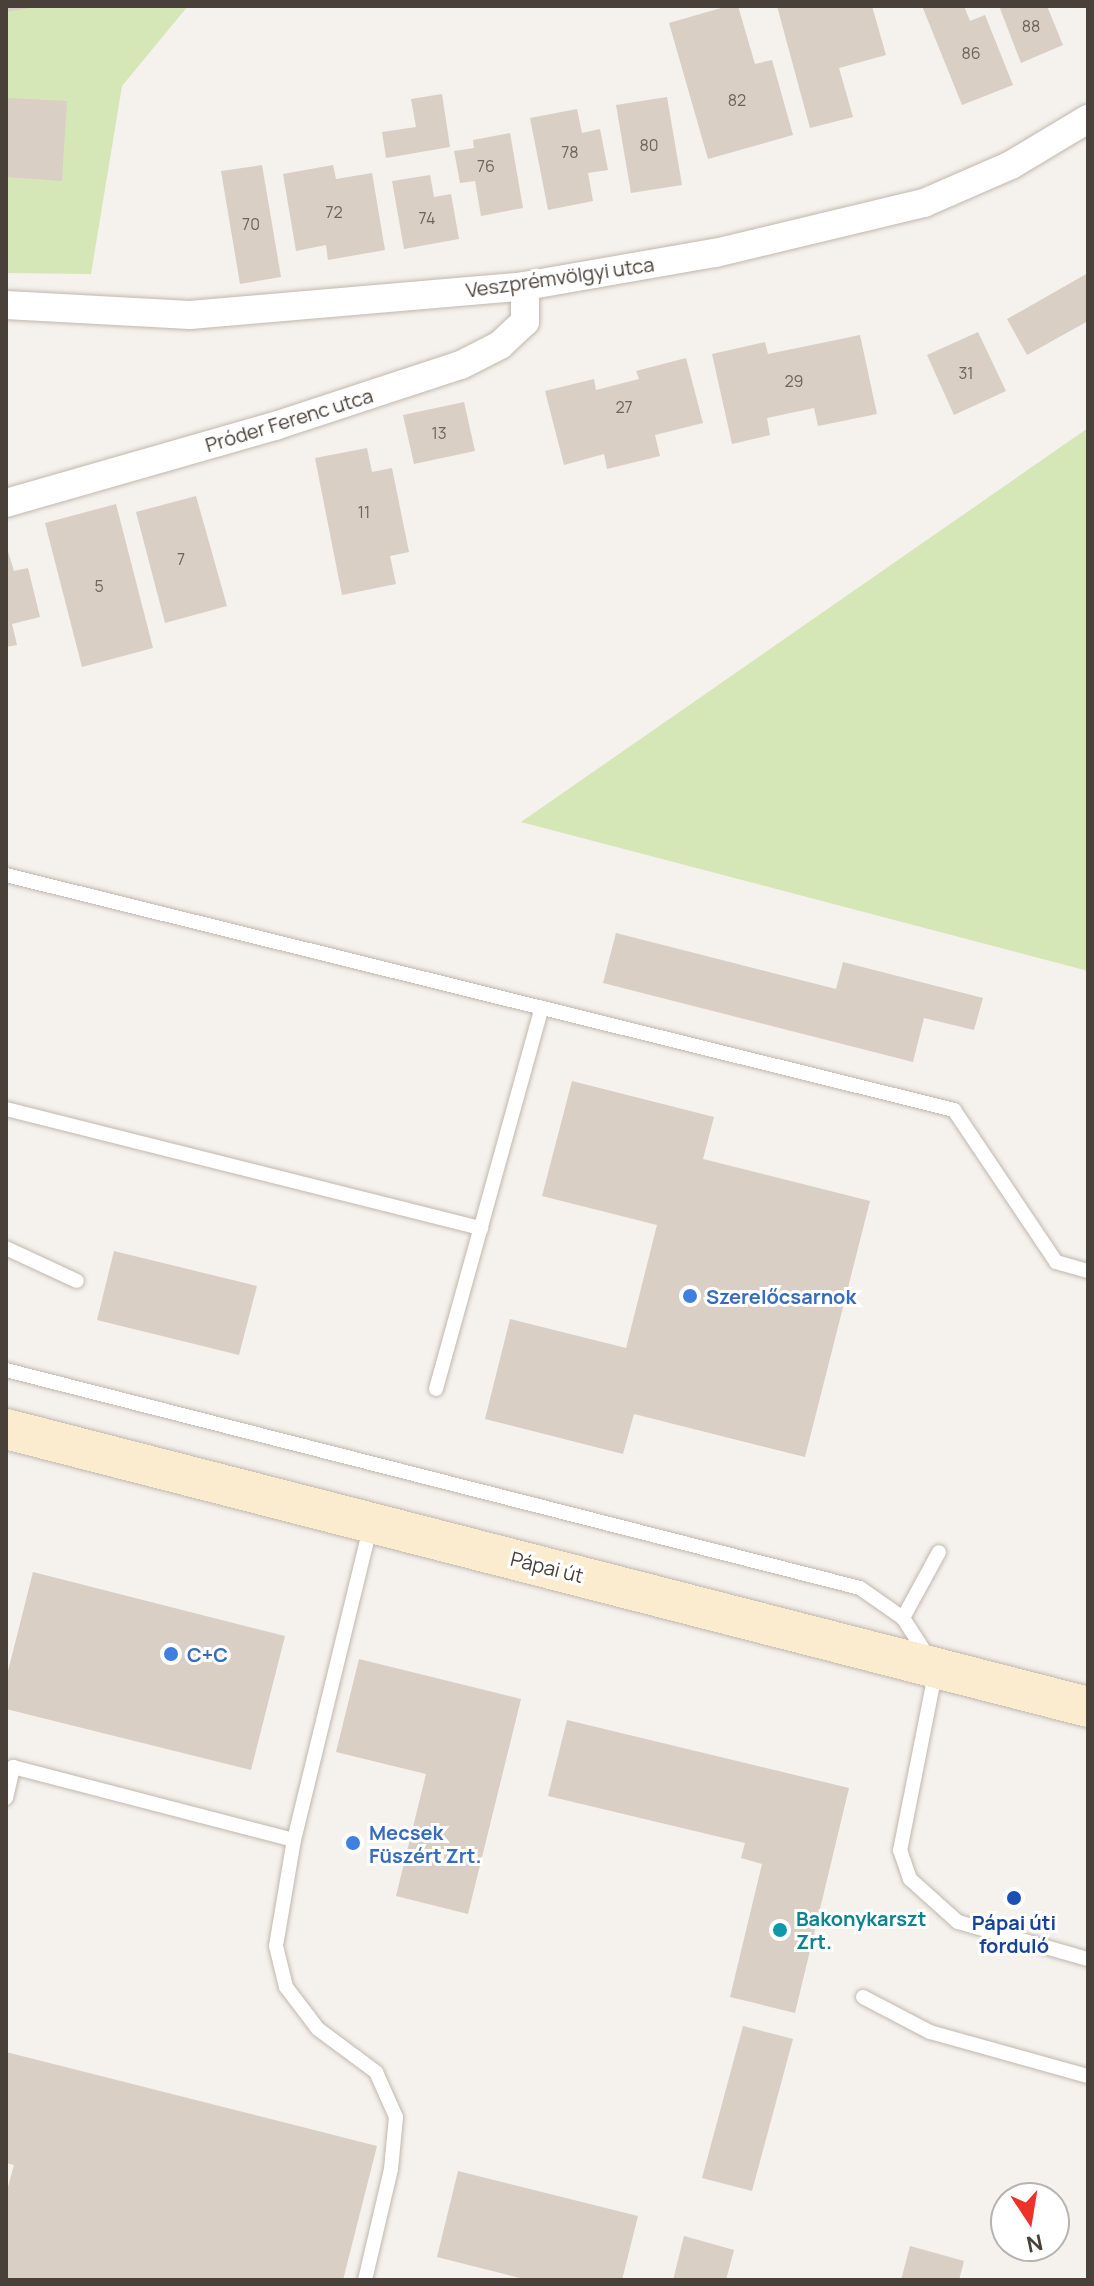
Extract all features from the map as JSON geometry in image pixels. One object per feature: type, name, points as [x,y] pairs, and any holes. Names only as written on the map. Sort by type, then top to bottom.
[{"type":"main road","name":"Pápai út","points":[[6,1429],[1088,1707]]},
{"type":"street","name":"Veszprémvölgyi utca","points":[[6,305],[190,315],[525,286],[715,253],[924,203],[1011,165],[1088,119]]},
{"type":"street","name":"Próder Ferenc utca","points":[[6,503],[275,426],[461,365],[500,345],[525,322],[525,286]]},
{"type":"lane","points":[[6,875],[954,1110],[1056,1262],[1088,1271]]},
{"type":"lane","points":[[436,1389],[542,1008]]},
{"type":"lane","points":[[6,1109],[481,1228]]},
{"type":"lane","points":[[6,1248],[77,1281]]},
{"type":"lane","points":[[6,1370],[860,1588],[903,1618],[936,1669],[900,1850],[910,1879],[958,1922],[1088,1959]]},
{"type":"lane","points":[[365,2280],[391,2169],[396,2117],[376,2072],[318,2029],[286,1987],[276,1946],[294,1840],[371,1524]]},
{"type":"lane","points":[[903,1618],[939,1552]]},
{"type":"lane","points":[[6,1798],[13,1767],[294,1840]]},
{"type":"lane","points":[[863,1997],[930,2032],[1088,2076]]},
{"type":"green space","points":[[6,6],[188,6],[122,86],[91,274],[6,273]]},
{"type":"green space","points":[[1088,428],[1088,971],[521,822]]},
{"type":"building","points":[[6,6],[31,6],[31,8],[6,12]]},
{"type":"building","points":[[738,6],[755,64],[772,60],[793,135],[708,159],[669,23]]},
{"type":"building","points":[[777,6],[872,6],[886,55],[839,68],[853,117],[810,128]]},
{"type":"building","points":[[922,6],[964,6],[970,21],[985,15],[1013,85],[962,105]]},
{"type":"building","points":[[999,6],[1047,6],[1063,45],[1021,63]]},
{"type":"building","points":[[442,94],[450,147],[386,158],[382,132],[416,127],[411,99]]},
{"type":"building","points":[[667,97],[682,185],[631,193],[616,105]]},
{"type":"building","points":[[7,98],[67,101],[62,181],[6,177]]},
{"type":"building","points":[[577,109],[582,133],[600,129],[608,170],[588,173],[593,201],[548,210],[530,118]]},
{"type":"building","points":[[510,133],[523,208],[481,216],[475,181],[460,183],[454,151],[474,148],[473,140]]},
{"type":"building","points":[[262,165],[281,277],[240,284],[221,171]]},
{"type":"building","points":[[333,165],[336,179],[372,173],[385,250],[328,260],[326,245],[296,251],[283,174]]},
{"type":"building","points":[[430,175],[434,197],[451,194],[459,239],[404,249],[392,181]]},
{"type":"building","points":[[1088,273],[1088,321],[1027,355],[1007,319]]},
{"type":"building","points":[[978,332],[1006,391],[954,415],[927,355]]},
{"type":"building","points":[[860,335],[877,414],[818,426],[814,408],[767,418],[770,435],[732,444],[712,354],[765,342],[768,354]]},
{"type":"building","points":[[686,358],[703,423],[655,435],[660,456],[607,469],[604,454],[564,465],[545,391],[594,379],[596,390],[639,379],[636,371]]},
{"type":"building","points":[[464,402],[475,451],[414,464],[403,415]]},
{"type":"building","points":[[367,448],[372,472],[392,468],[409,552],[390,556],[396,584],[342,595],[315,458]]},
{"type":"building","points":[[196,496],[227,606],[165,623],[136,512]]},
{"type":"building","points":[[116,504],[153,648],[82,667],[45,523]]},
{"type":"building","points":[[6,545],[14,571],[28,568],[40,617],[12,624],[17,645],[6,647]]},
{"type":"building","points":[[616,933],[836,989],[843,962],[983,998],[974,1030],[924,1018],[913,1062],[603,983]]},
{"type":"building","points":[[572,1081],[714,1117],[703,1159],[870,1201],[805,1457],[634,1414],[623,1454],[485,1419],[510,1319],[626,1348],[657,1225],[542,1196]]},
{"type":"building","points":[[114,1251],[257,1286],[239,1355],[97,1320]]},
{"type":"building","points":[[33,1572],[285,1636],[251,1770],[6,1709],[6,1679]]},
{"type":"building","points":[[359,1659],[521,1699],[468,1914],[396,1896],[426,1774],[336,1752]]},
{"type":"building","points":[[567,1720],[849,1788],[795,2013],[730,1997],[762,1864],[741,1858],[745,1843],[548,1796]]},
{"type":"building","points":[[743,2026],[793,2039],[752,2191],[702,2178]]},
{"type":"building","points":[[6,2052],[377,2146],[343,2280],[6,2280],[6,2194],[14,2165],[6,2163]]},
{"type":"building","points":[[458,2171],[638,2216],[622,2280],[528,2280],[437,2257]]},
{"type":"building","points":[[684,2236],[734,2250],[726,2280],[673,2280]]},
{"type":"building","points":[[910,2246],[964,2261],[959,2280],[901,2280]]},
{"type":"place","name":"Szerelőcsarnok","points":[[690,1296]]},
{"type":"place","name":"C+C","points":[[171,1654]]},
{"type":"place","name":"Mecsek Füszért Zrt.","points":[[353,1843]]},
{"type":"place","name":"Pápai úti forduló","points":[[1014,1898]]},
{"type":"place","name":"Bakonykarszt Zrt.","points":[[780,1930]]}]
